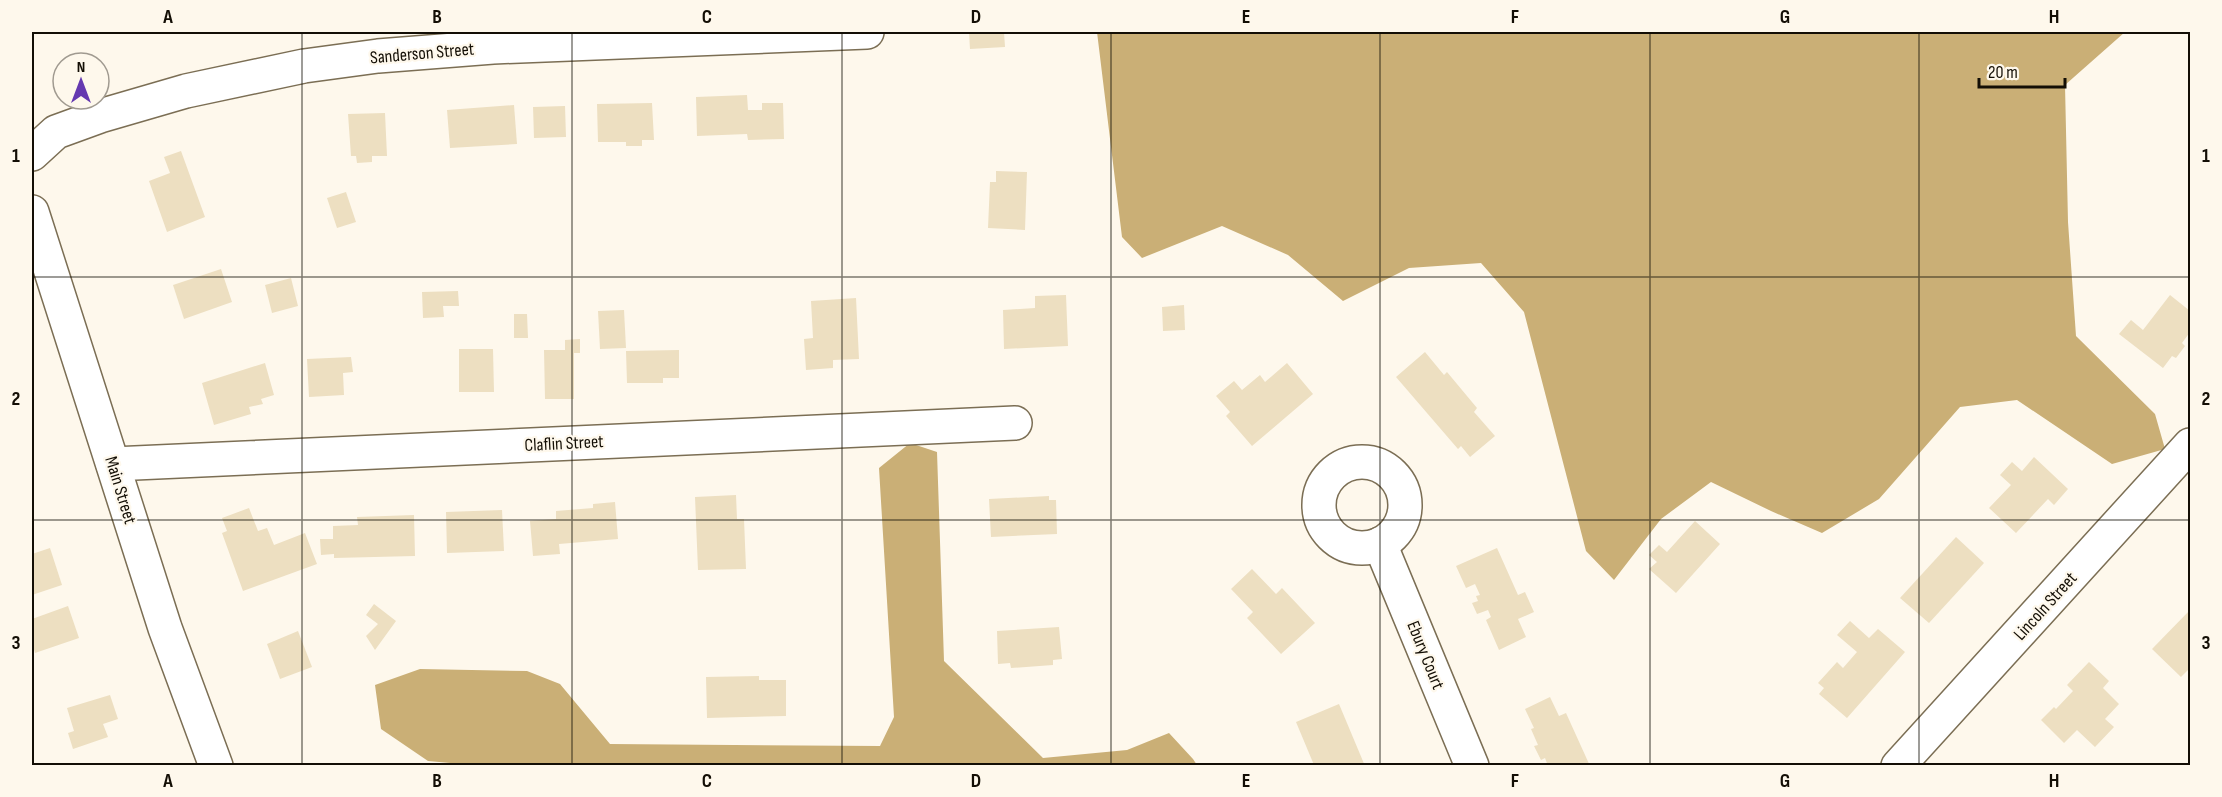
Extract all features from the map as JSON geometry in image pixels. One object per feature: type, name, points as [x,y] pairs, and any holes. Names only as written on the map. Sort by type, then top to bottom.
[{"type":"street","name":"Sanderson Street","points":[[32,154],[56,132],[100,116],[196,88],[298,66],[493,46],[867,32]]},
{"type":"street","name":"Main Street","points":[[32,212],[180,672],[216,765]]},
{"type":"street","name":"Claflin Street","points":[[113,464],[1015,423]]},
{"type":"street","name":"Lincoln Street","points":[[1898,765],[2190,445]]},
{"type":"street","name":"Ebury Court","points":[[1380,544],[1472,765]]},
{"type":"shaded area","points":[[1097,32],[2125,32],[2065,85],[2068,222],[2076,336],[2155,414],[2165,449],[2112,464],[2017,400],[1960,407],[1879,499],[1822,533],[1711,482],[1661,519],[1614,580],[1586,551],[1524,312],[1481,263],[1409,268],[1343,301],[1288,255],[1222,226],[1142,258],[1122,237]]},
{"type":"shaded area","points":[[910,443],[937,452],[944,661],[1043,758],[1127,750],[1169,733],[1197,765],[484,766],[428,761],[381,729],[375,685],[420,669],[527,671],[560,684],[610,744],[880,746],[894,717],[879,468]]},
{"type":"building","points":[[969,32],[1004,32],[1005,47],[970,49]]},
{"type":"building","points":[[747,95],[748,110],[762,110],[762,103],[783,103],[784,139],[748,140],[747,134],[697,136],[696,97]]},
{"type":"building","points":[[652,103],[654,140],[642,140],[642,146],[626,146],[626,142],[598,142],[597,104]]},
{"type":"building","points":[[514,105],[517,144],[450,148],[447,110]]},
{"type":"building","points":[[565,106],[566,137],[534,138],[533,107]]},
{"type":"building","points":[[385,113],[387,156],[372,156],[372,162],[357,163],[356,156],[351,156],[348,114]]},
{"type":"building","points":[[181,151],[205,217],[167,232],[149,181],[170,173],[164,157]]},
{"type":"building","points":[[996,171],[1027,172],[1025,230],[988,228],[990,182],[996,182]]},
{"type":"building","points":[[346,192],[356,222],[337,228],[327,198]]},
{"type":"building","points":[[221,269],[232,302],[184,319],[173,285]]},
{"type":"building","points":[[291,278],[298,306],[272,313],[265,285]]},
{"type":"building","points":[[458,291],[459,306],[443,306],[444,317],[423,318],[422,292]]},
{"type":"building","points":[[1066,295],[1068,346],[1004,349],[1003,310],[1035,308],[1035,296]]},
{"type":"building","points":[[2170,295],[2190,311],[2190,332],[2182,343],[2185,346],[2176,358],[2172,356],[2163,368],[2119,334],[2131,320],[2143,330]]},
{"type":"building","points":[[856,298],[859,359],[833,360],[833,368],[806,370],[804,339],[813,338],[811,301]]},
{"type":"building","points":[[1184,305],[1185,330],[1163,331],[1162,307]]},
{"type":"building","points":[[624,310],[626,348],[600,349],[598,311]]},
{"type":"building","points":[[514,314],[527,314],[528,338],[514,338]]},
{"type":"building","points":[[580,339],[580,353],[574,353],[574,399],[545,399],[544,350],[565,350],[565,340]]},
{"type":"building","points":[[459,349],[493,349],[494,392],[459,392]]},
{"type":"building","points":[[679,350],[679,378],[663,378],[663,383],[627,383],[626,351]]},
{"type":"building","points":[[1425,352],[1444,375],[1447,372],[1477,408],[1474,412],[1495,436],[1470,457],[1461,446],[1458,449],[1396,377]]},
{"type":"building","points":[[351,357],[353,372],[343,373],[344,395],[309,397],[307,359]]},
{"type":"building","points":[[265,363],[274,395],[261,399],[263,404],[249,407],[251,414],[214,425],[202,383]]},
{"type":"building","points":[[1287,363],[1313,394],[1252,446],[1226,416],[1230,412],[1216,396],[1234,381],[1242,390],[1260,375],[1265,382]]},
{"type":"building","points":[[2034,457],[2068,489],[2054,505],[2048,499],[2016,533],[1989,508],[2011,485],[2000,475],[2012,462],[2022,471]]},
{"type":"building","points":[[736,495],[737,519],[744,519],[746,569],[698,570],[695,497]]},
{"type":"building","points":[[1049,496],[1049,500],[1056,500],[1057,534],[991,537],[989,499]]},
{"type":"building","points":[[615,502],[618,539],[559,544],[560,554],[533,556],[530,521],[556,519],[556,511],[593,508],[593,504]]},
{"type":"building","points":[[249,508],[258,531],[267,528],[274,545],[305,533],[317,564],[243,591],[222,533],[227,531],[222,518]]},
{"type":"building","points":[[502,510],[504,551],[447,553],[446,512]]},
{"type":"building","points":[[414,515],[415,556],[334,558],[334,554],[321,555],[320,539],[333,539],[333,526],[358,525],[357,517]]},
{"type":"building","points":[[1695,521],[1720,544],[1676,593],[1649,569],[1657,562],[1649,555],[1659,545],[1667,552]]},
{"type":"building","points":[[1956,537],[1984,563],[1929,623],[1900,598]]},
{"type":"building","points":[[50,548],[62,585],[32,595],[32,554]]},
{"type":"building","points":[[1497,548],[1518,595],[1525,592],[1534,612],[1518,619],[1526,637],[1499,650],[1486,620],[1491,617],[1488,610],[1477,614],[1472,603],[1478,601],[1476,596],[1480,595],[1475,584],[1466,588],[1456,566]]},
{"type":"building","points":[[1252,569],[1276,594],[1282,588],[1315,623],[1281,654],[1247,618],[1253,612],[1231,589]]},
{"type":"building","points":[[374,604],[396,621],[375,650],[366,636],[378,624],[366,615]]},
{"type":"building","points":[[68,606],[79,638],[35,653],[32,642],[32,619]]},
{"type":"building","points":[[2190,610],[2190,668],[2181,677],[2152,649]]},
{"type":"building","points":[[1850,621],[1869,638],[1878,629],[1905,652],[1847,718],[1819,694],[1824,688],[1818,683],[1837,662],[1843,668],[1857,652],[1837,635]]},
{"type":"building","points":[[1059,627],[1062,659],[1053,660],[1053,665],[1011,668],[1010,663],[998,664],[997,631]]},
{"type":"building","points":[[298,631],[312,667],[280,679],[267,644]]},
{"type":"building","points":[[2089,662],[2109,681],[2103,688],[2119,704],[2105,719],[2114,727],[2095,747],[2077,730],[2064,743],[2041,720],[2054,707],[2056,709],[2073,691],[2067,685]]},
{"type":"building","points":[[759,676],[759,680],[786,680],[786,716],[707,718],[706,677]]},
{"type":"building","points":[[110,695],[118,719],[103,724],[108,737],[73,749],[68,733],[74,731],[67,708]]},
{"type":"building","points":[[1550,697],[1559,716],[1566,713],[1590,766],[1548,766],[1545,758],[1541,760],[1534,746],[1538,745],[1531,729],[1534,728],[1525,709]]},
{"type":"building","points":[[1339,704],[1365,766],[1323,766],[1322,763],[1314,765],[1296,722]]}]
